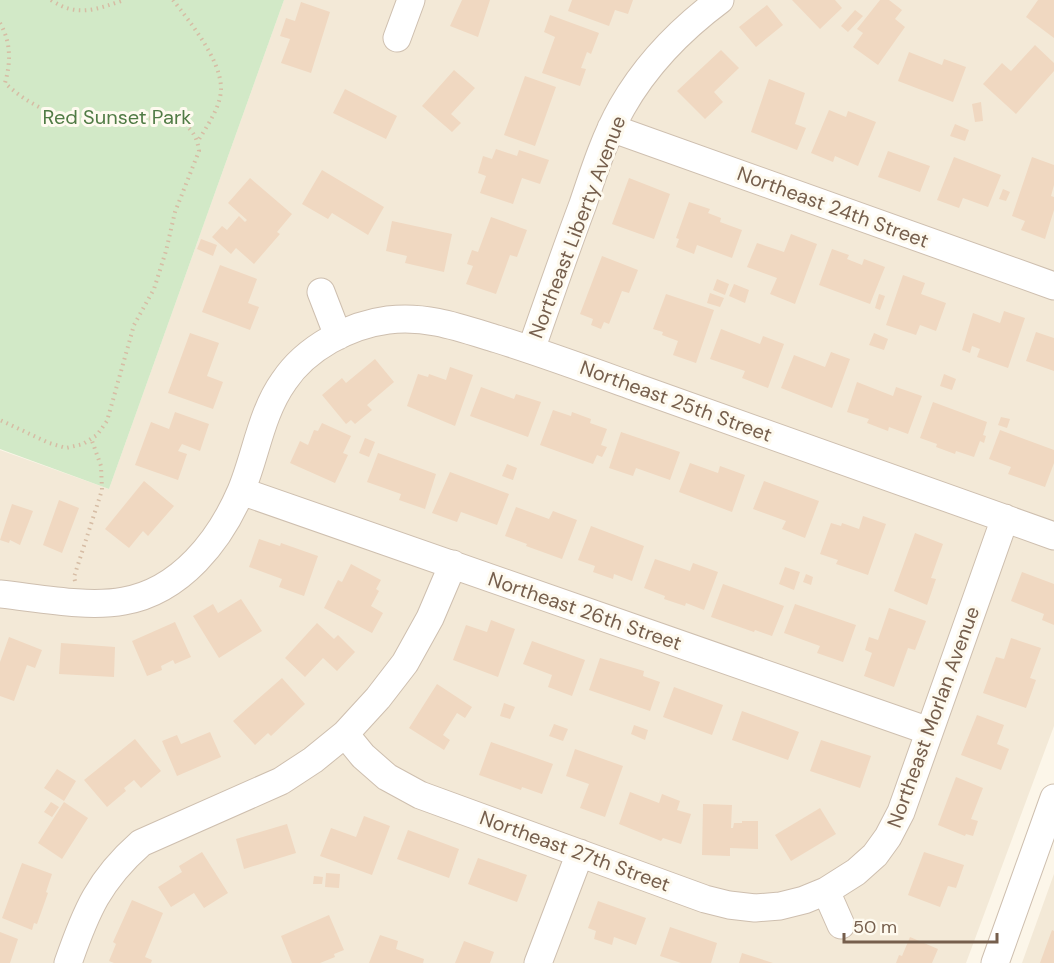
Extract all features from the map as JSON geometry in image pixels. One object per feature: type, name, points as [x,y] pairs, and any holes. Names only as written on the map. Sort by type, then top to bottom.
[{"type":"street","points":[[397,38],[411,0]]},
{"type":"street","name":"Northeast Liberty Avenue","points":[[531,350],[611,128],[622,106],[664,50],[684,28],[720,0]]},
{"type":"street","name":"Northeast 24th Street","points":[[611,128],[1054,286]]},
{"type":"street","points":[[321,292],[338,336]]},
{"type":"street","name":"Northeast 25th Street","points":[[0,594],[79,603],[123,601],[147,594],[168,583],[188,568],[220,532],[241,491],[272,400],[284,380],[299,362],[318,347],[362,326],[387,320],[436,321],[531,350],[1054,536]]},
{"type":"street","name":"Northeast 26th Street","points":[[241,491],[929,731]]},
{"type":"street","name":"Northeast Morlan Avenue","points":[[826,891],[856,872],[875,855],[888,837],[901,812],[1005,518]]},
{"type":"street","points":[[68,963],[93,900],[106,879],[122,860],[141,843],[281,781],[313,760],[345,734],[378,698],[405,663],[430,618],[453,564]]},
{"type":"street","name":"Northeast 27th Street","points":[[345,734],[363,756],[387,777],[420,795],[705,898],[729,905],[755,908],[780,906],[826,891]]},
{"type":"street","points":[[995,963],[1054,798]]},
{"type":"street","points":[[538,963],[580,853]]},
{"type":"street","points":[[826,891],[841,925]]},
{"type":"path","points":[[51,0],[64,7],[87,11],[124,0]]},
{"type":"path","points":[[173,0],[195,30],[219,72],[221,90],[218,102],[198,142]]},
{"type":"path","points":[[0,23],[6,34],[10,59],[5,83],[32,104],[48,112],[67,117],[120,120],[160,117],[170,119],[181,123],[193,133],[198,142],[199,152],[175,212],[154,289],[134,325],[107,421],[97,435],[82,444],[66,448],[49,443],[0,420]]},
{"type":"path","points":[[79,603],[74,577],[102,490],[103,480],[99,457],[91,438]]},
{"type":"shaded area","points":[[284,0],[1054,0],[1054,726],[966,963],[0,963],[0,450],[109,489]]},
{"type":"shaded area","points":[[1054,874],[1054,963],[1022,963]]},
{"type":"green space","name":"Red Sunset Park","points":[[0,0],[284,0],[109,489],[0,449]]},
{"type":"building","points":[[462,0],[490,0],[478,37],[450,26]]},
{"type":"building","points":[[572,0],[633,0],[628,14],[615,10],[609,26],[568,11]]},
{"type":"building","points":[[792,0],[835,0],[842,8],[820,29]]},
{"type":"building","points":[[880,0],[889,0],[902,10],[895,19],[905,27],[878,65],[853,47],[863,33],[857,29]]},
{"type":"building","points":[[1038,0],[1054,0],[1054,38],[1026,17]]},
{"type":"building","points":[[301,2],[330,12],[311,73],[281,63],[290,39],[280,36],[286,18],[295,21]]},
{"type":"building","points":[[767,5],[783,25],[756,47],[739,27]]},
{"type":"building","points":[[855,10],[863,16],[848,32],[841,26]]},
{"type":"building","points":[[550,15],[599,33],[591,54],[587,52],[581,68],[586,69],[580,86],[542,73],[555,37],[544,32]]},
{"type":"building","points":[[1035,45],[1054,63],[1054,71],[1016,114],[983,84],[1002,63],[1011,71]]},
{"type":"building","points":[[721,50],[739,68],[714,92],[723,102],[705,119],[677,91]]},
{"type":"building","points":[[909,52],[942,65],[944,59],[966,67],[953,102],[898,81]]},
{"type":"building","points":[[454,70],[475,88],[451,114],[461,123],[452,132],[422,106]]},
{"type":"building","points":[[525,76],[556,87],[535,146],[504,135]]},
{"type":"building","points":[[769,79],[805,93],[795,124],[806,128],[797,150],[751,132]]},
{"type":"building","points":[[345,89],[397,116],[386,139],[333,113]]},
{"type":"building","points":[[981,102],[983,121],[975,122],[972,104]]},
{"type":"building","points":[[829,110],[846,117],[848,111],[876,122],[858,166],[835,156],[833,162],[811,153]]},
{"type":"building","points":[[955,124],[969,130],[965,141],[950,136]]},
{"type":"building","points":[[496,149],[517,156],[519,150],[549,160],[540,184],[522,178],[513,204],[480,193],[486,176],[478,173],[483,156],[492,159]]},
{"type":"building","points":[[888,151],[930,166],[920,192],[878,177]]},
{"type":"building","points":[[954,157],[1001,175],[988,207],[963,198],[959,208],[937,200]]},
{"type":"building","points":[[1032,157],[1054,165],[1054,185],[1051,196],[1054,197],[1054,210],[1045,239],[1021,230],[1025,221],[1012,216]]},
{"type":"building","points":[[322,170],[384,207],[368,235],[332,213],[328,219],[302,204]]},
{"type":"building","points":[[250,178],[292,214],[277,232],[280,234],[254,264],[236,248],[231,254],[212,237],[222,226],[227,230],[239,216],[245,222],[247,220],[228,203]]},
{"type":"building","points":[[629,178],[670,194],[654,239],[612,224]]},
{"type":"building","points":[[1003,189],[1010,192],[1006,201],[999,199]]},
{"type":"building","points":[[689,202],[710,209],[708,213],[721,218],[720,222],[742,230],[732,258],[697,245],[694,254],[676,247],[679,239],[676,238]]},
{"type":"building","points":[[491,217],[527,230],[517,257],[510,255],[496,294],[466,284],[473,266],[467,264],[472,250],[478,252]]},
{"type":"building","points":[[392,221],[452,234],[444,272],[405,263],[407,256],[386,251]]},
{"type":"building","points":[[791,234],[817,244],[795,304],[770,294],[777,278],[747,267],[757,243],[784,252]]},
{"type":"building","points":[[201,239],[217,245],[213,256],[197,249]]},
{"type":"building","points":[[832,249],[849,255],[847,259],[862,265],[864,259],[885,267],[870,304],[819,285]]},
{"type":"building","points":[[602,256],[638,270],[629,293],[622,291],[609,324],[604,322],[601,329],[591,325],[593,319],[580,314]]},
{"type":"building","points":[[220,265],[257,279],[248,303],[259,307],[250,330],[202,312]]},
{"type":"building","points":[[903,275],[925,283],[921,294],[946,303],[936,331],[920,325],[916,335],[886,325]]},
{"type":"building","points":[[717,279],[729,284],[725,295],[713,290]]},
{"type":"building","points":[[734,284],[749,290],[745,303],[729,296]]},
{"type":"building","points":[[710,293],[724,298],[720,307],[707,303]]},
{"type":"building","points":[[666,294],[714,310],[696,363],[673,355],[678,341],[653,329]]},
{"type":"building","points":[[879,294],[885,296],[880,310],[875,308]]},
{"type":"building","points":[[1004,311],[1025,318],[1008,368],[977,357],[980,349],[972,346],[970,353],[962,350],[973,313],[1000,323]]},
{"type":"building","points":[[721,329],[760,344],[763,336],[784,344],[768,388],[742,378],[745,371],[710,359]]},
{"type":"building","points":[[1036,332],[1054,338],[1054,371],[1026,361]]},
{"type":"building","points":[[190,333],[219,343],[207,376],[223,382],[213,409],[168,393]]},
{"type":"building","points":[[874,333],[888,339],[884,350],[869,345]]},
{"type":"building","points":[[831,352],[850,359],[832,408],[781,388],[794,355],[825,367]]},
{"type":"building","points":[[375,359],[394,382],[367,405],[372,410],[355,424],[351,420],[346,424],[322,395],[342,378],[346,383]]},
{"type":"building","points":[[450,367],[473,375],[455,426],[407,406],[418,374],[428,377],[429,374],[446,380]]},
{"type":"building","points":[[944,374],[956,379],[952,390],[940,386]]},
{"type":"building","points":[[857,382],[893,396],[896,387],[922,396],[908,434],[889,427],[888,431],[867,423],[869,419],[847,412]]},
{"type":"building","points":[[481,387],[514,399],[516,394],[541,402],[528,437],[470,416]]},
{"type":"building","points":[[933,402],[987,422],[983,435],[986,436],[984,443],[980,441],[974,457],[956,451],[955,454],[920,438]]},
{"type":"building","points":[[553,410],[571,416],[572,412],[591,419],[590,423],[607,429],[601,445],[607,447],[602,457],[597,455],[593,464],[540,445]]},
{"type":"building","points":[[175,412],[209,424],[200,451],[182,444],[178,451],[187,454],[178,480],[135,465],[151,422],[169,429]]},
{"type":"building","points":[[1001,417],[1010,419],[1007,428],[998,425]]},
{"type":"building","points":[[322,423],[351,436],[343,453],[348,455],[335,483],[290,463],[300,441],[308,445],[314,430],[318,431]]},
{"type":"building","points":[[1000,430],[1054,450],[1054,463],[1045,487],[1008,474],[1011,467],[989,459]]},
{"type":"building","points":[[621,432],[680,452],[670,480],[636,468],[633,476],[609,468]]},
{"type":"building","points":[[365,438],[375,442],[369,457],[359,453]]},
{"type":"building","points":[[378,453],[436,474],[425,509],[399,500],[401,494],[367,482]]},
{"type":"building","points":[[690,463],[718,473],[720,466],[745,475],[732,512],[679,492]]},
{"type":"building","points":[[507,464],[517,468],[513,480],[502,476]]},
{"type":"building","points":[[450,472],[509,494],[497,525],[461,512],[457,522],[432,513]]},
{"type":"building","points":[[144,481],[174,506],[148,536],[143,531],[129,548],[105,529]]},
{"type":"building","points":[[764,481],[819,501],[805,538],[782,529],[786,521],[753,509]]},
{"type":"building","points":[[59,500],[79,508],[62,553],[43,545]]},
{"type":"building","points":[[12,504],[33,511],[20,545],[10,540],[9,543],[0,540]]},
{"type":"building","points":[[516,507],[549,519],[553,511],[577,520],[562,559],[505,536]]},
{"type":"building","points":[[863,516],[886,524],[868,575],[836,564],[838,560],[820,554],[831,523],[841,526],[842,523],[859,529]]},
{"type":"building","points":[[591,526],[644,546],[632,581],[614,574],[613,579],[593,572],[595,566],[578,560]]},
{"type":"building","points":[[915,533],[943,544],[931,578],[936,579],[927,605],[894,591]]},
{"type":"building","points":[[259,539],[280,546],[281,543],[318,556],[304,596],[279,587],[282,579],[249,567]]},
{"type":"building","points":[[655,559],[690,571],[693,563],[718,572],[704,610],[686,603],[685,606],[664,599],[665,596],[644,588]]},
{"type":"building","points":[[351,564],[381,580],[376,589],[379,591],[371,606],[383,613],[372,633],[324,608],[338,580],[342,582]]},
{"type":"building","points":[[785,567],[800,572],[794,590],[779,584]]},
{"type":"building","points":[[1022,572],[1054,584],[1054,625],[1042,620],[1044,614],[1011,601]]},
{"type":"building","points":[[806,574],[813,577],[811,585],[803,582]]},
{"type":"building","points":[[723,584],[784,606],[772,636],[711,617]]},
{"type":"building","points":[[241,599],[262,631],[219,658],[193,616],[213,604],[218,613]]},
{"type":"building","points":[[795,604],[856,625],[843,662],[817,653],[820,646],[784,633]]},
{"type":"building","points":[[889,608],[926,621],[915,650],[908,648],[894,687],[864,676],[872,653],[865,650],[869,637],[878,640]]},
{"type":"building","points":[[491,620],[515,629],[498,677],[453,660],[466,625],[487,632]]},
{"type":"building","points":[[175,622],[191,657],[175,664],[173,660],[161,666],[162,670],[147,676],[132,641]]},
{"type":"building","points":[[317,623],[334,639],[338,635],[355,652],[337,671],[323,658],[305,677],[285,658]]},
{"type":"building","points":[[9,637],[42,650],[35,668],[27,665],[14,701],[0,696],[0,662]]},
{"type":"building","points":[[1011,638],[1041,648],[1030,678],[1036,680],[1026,708],[983,693],[996,657],[1004,659]]},
{"type":"building","points":[[532,641],[585,660],[572,696],[548,687],[552,675],[523,664]]},
{"type":"building","points":[[61,643],[115,647],[114,677],[59,674]]},
{"type":"building","points":[[600,658],[644,671],[643,676],[660,682],[650,711],[589,690]]},
{"type":"building","points":[[282,678],[305,704],[271,736],[268,733],[255,745],[233,721]]},
{"type":"building","points":[[437,684],[472,707],[465,718],[457,713],[443,735],[450,740],[444,750],[409,728]]},
{"type":"building","points":[[674,687],[723,705],[712,735],[663,717]]},
{"type":"building","points":[[504,703],[515,707],[510,719],[500,716]]},
{"type":"building","points":[[742,711],[799,732],[788,760],[732,740]]},
{"type":"building","points":[[977,715],[1004,725],[997,744],[1009,749],[1001,770],[961,755]]},
{"type":"building","points":[[554,724],[568,729],[563,741],[549,736]]},
{"type":"building","points":[[634,725],[648,730],[645,740],[631,734]]},
{"type":"building","points":[[210,732],[221,757],[177,776],[162,741],[177,735],[181,744]]},
{"type":"building","points":[[135,739],[161,771],[141,788],[134,780],[124,788],[126,791],[107,807],[84,780]]},
{"type":"building","points":[[821,740],[871,756],[860,788],[810,771]]},
{"type":"building","points":[[491,742],[553,764],[542,794],[522,787],[521,790],[479,775]]},
{"type":"building","points":[[575,749],[623,766],[605,817],[580,808],[589,784],[566,776]]},
{"type":"building","points":[[57,769],[76,781],[64,801],[44,788]]},
{"type":"building","points":[[956,777],[983,788],[971,819],[978,821],[973,836],[966,834],[965,836],[938,825]]},
{"type":"building","points":[[630,792],[659,803],[662,794],[680,801],[677,810],[691,814],[681,844],[663,838],[661,841],[619,824]]},
{"type":"building","points":[[51,802],[59,807],[52,817],[44,812]]},
{"type":"building","points":[[64,802],[88,818],[62,859],[38,843]]},
{"type":"building","points":[[703,804],[732,805],[731,828],[734,823],[758,821],[758,849],[730,848],[730,856],[702,855]]},
{"type":"building","points":[[820,808],[836,834],[791,861],[775,835]]},
{"type":"building","points":[[364,816],[390,826],[372,875],[320,856],[331,828],[356,837]]},
{"type":"building","points":[[287,824],[296,853],[244,869],[236,839]]},
{"type":"building","points":[[408,830],[459,849],[449,878],[397,859]]},
{"type":"building","points":[[202,852],[228,893],[204,908],[194,893],[171,907],[158,887],[182,872],[179,866]]},
{"type":"building","points":[[924,852],[964,865],[956,888],[948,886],[940,907],[908,895]]},
{"type":"building","points":[[478,858],[527,875],[517,902],[468,884]]},
{"type":"building","points":[[22,863],[52,874],[37,924],[34,923],[32,930],[2,918]]},
{"type":"building","points":[[326,873],[340,874],[339,888],[325,887]]},
{"type":"building","points":[[314,876],[323,877],[322,884],[313,884]]},
{"type":"building","points":[[132,900],[163,913],[145,957],[152,960],[151,963],[109,961],[116,944],[113,942]]},
{"type":"building","points":[[598,901],[646,918],[636,945],[614,937],[612,945],[594,939],[596,931],[588,928]]},
{"type":"building","points":[[329,915],[344,950],[334,954],[335,957],[320,963],[292,963],[281,936]]},
{"type":"building","points":[[670,927],[717,943],[711,963],[681,963],[660,956]]},
{"type":"building","points":[[1052,930],[1054,931],[1054,963],[1040,963]]},
{"type":"building","points":[[0,932],[18,939],[10,963],[0,963]]},
{"type":"building","points":[[380,935],[398,941],[396,949],[424,959],[423,963],[369,963]]},
{"type":"building","points":[[910,937],[938,949],[932,963],[896,963],[899,955],[902,956]]},
{"type":"building","points":[[464,941],[494,952],[490,963],[455,963]]},
{"type":"building","points":[[742,953],[773,963],[739,963]]}]
